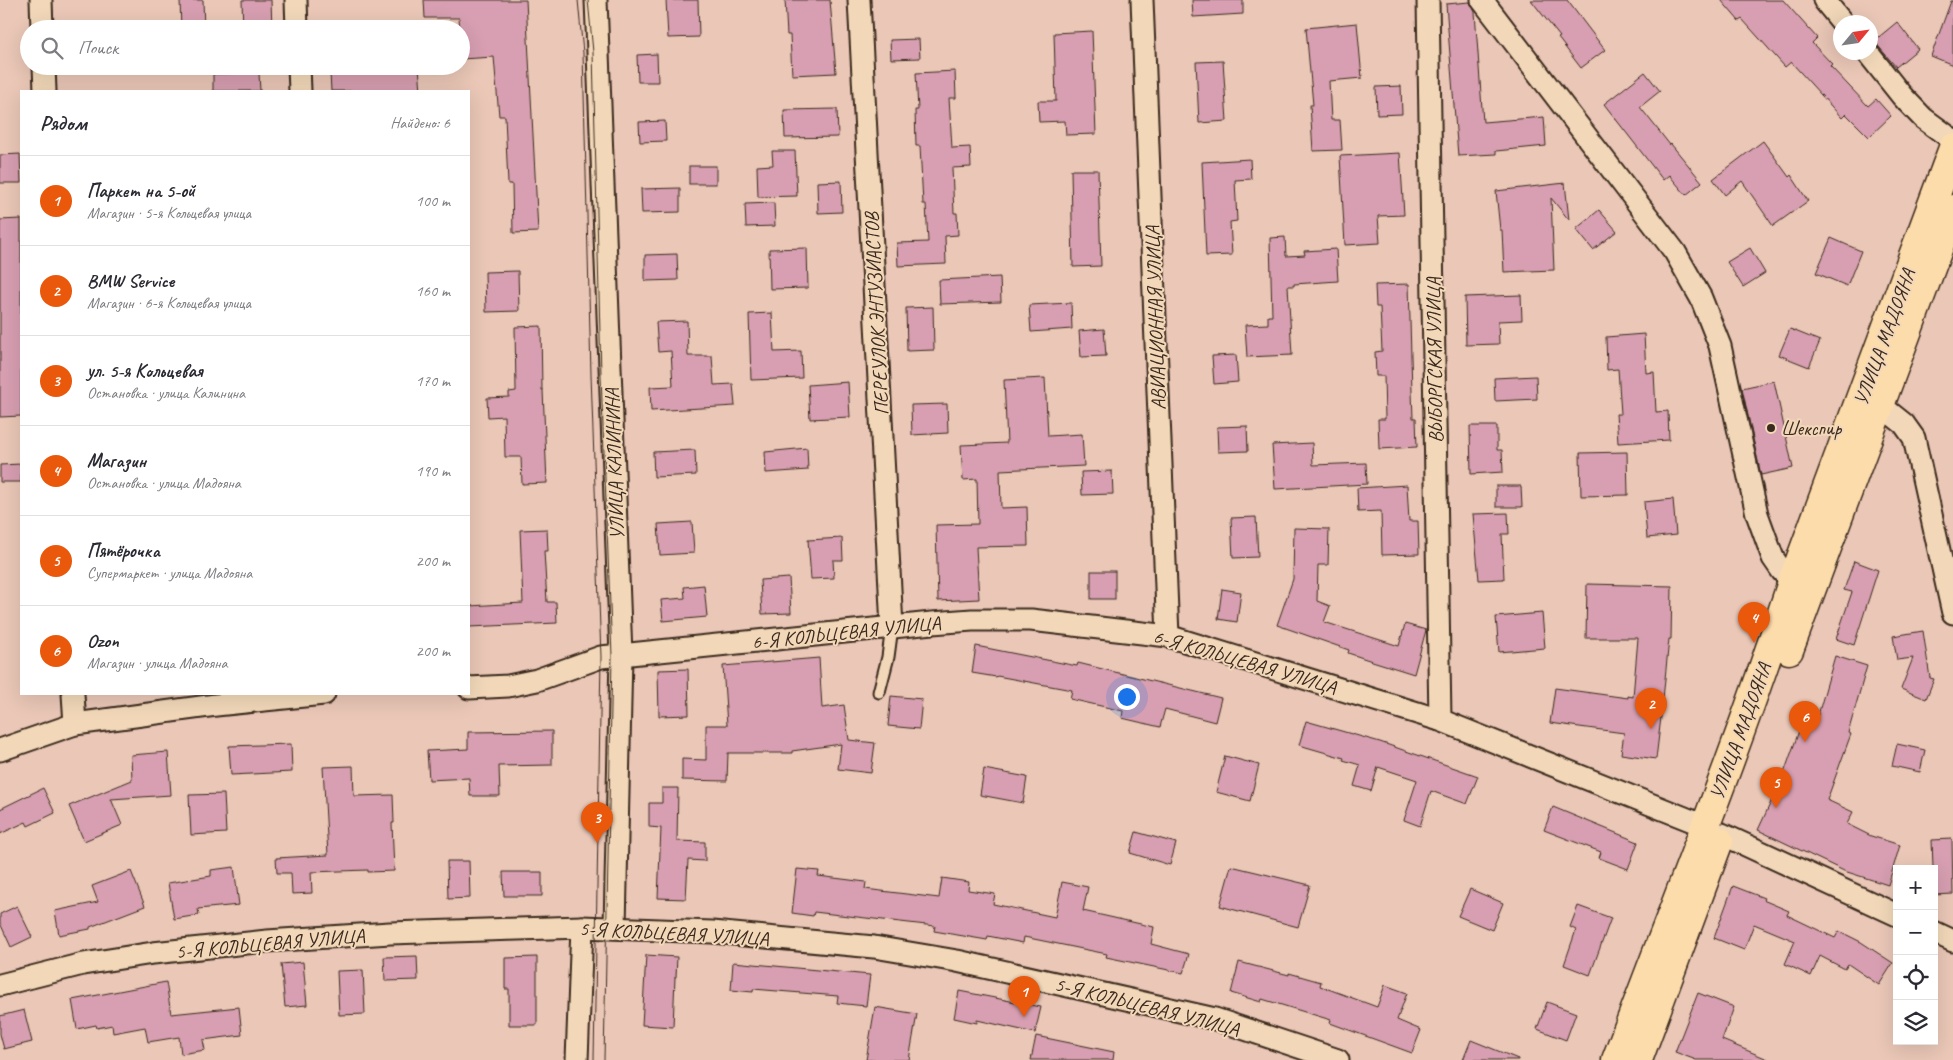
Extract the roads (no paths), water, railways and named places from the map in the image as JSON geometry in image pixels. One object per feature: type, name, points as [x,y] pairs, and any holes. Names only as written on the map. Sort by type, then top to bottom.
[{"type":"main road","name":"УЛИЦА МАДОЯНА","points":[[1638,1060],[1792,582],[1953,148]]},
{"type":"main road","name":"УЛИЦА МАДОЯНА","points":[[1616,1060],[1713,830],[1953,209]]},
{"type":"street","points":[[41,0],[42,20]]},
{"type":"street","points":[[296,0],[297,20]]},
{"type":"street","name":"УЛИЦА КАЛИНИНА","points":[[596,0],[621,655],[615,927]]},
{"type":"street","name":"ПЕРЕУЛОК ЭНТУЗИАСТОВ","points":[[859,0],[892,627]]},
{"type":"street","name":"АВИАЦИОННАЯ УЛИЦА","points":[[1142,0],[1168,636]]},
{"type":"street","name":"ВЫБОРГСКАЯ УЛИЦА","points":[[1428,0],[1440,720]]},
{"type":"street","points":[[1482,0],[1675,252],[1701,298],[1720,346],[1757,514],[1773,558],[1792,582]]},
{"type":"street","points":[[1824,0],[1836,15]]},
{"type":"street","points":[[1873,60],[1907,102],[1923,118],[1953,140]]},
{"type":"street","points":[[44,75],[45,90]]},
{"type":"street","points":[[299,75],[300,90]]},
{"type":"street","points":[[1879,404],[1904,424],[1914,438],[1953,613]]},
{"type":"street","name":"6-Я КОЛЬЦЕВАЯ УЛИЦА","points":[[470,688],[508,686],[537,680],[602,657],[972,620],[1031,620],[1168,636],[1440,720],[1713,830],[1893,913]]},
{"type":"street","points":[[73,695],[75,724]]},
{"type":"street","points":[[0,750],[75,724],[197,707],[314,695]]},
{"type":"street","points":[[577,1060],[582,927]]},
{"type":"street","name":"5-Я КОЛЬЦЕВАЯ УЛИЦА","points":[[0,985],[83,964],[153,953],[267,941],[390,933],[582,927],[712,932],[865,946],[957,962],[1215,1019],[1338,1060]]},
{"type":"street","points":[[1938,934],[1953,941]]},
{"type":"lane","points":[[879,692],[888,657],[892,627]]},
{"type":"tram line","points":[[578,0],[583,53],[591,375],[601,657],[594,1060]]},
{"type":"tram line","points":[[588,0],[593,52],[601,375],[612,656],[604,1060]]},
{"type":"place","name":"Шекспир","points":[[1771,428]]},
{"type":"place","name":"Магазин","points":[[1754,643]]},
{"type":"place","name":"BMW Service","points":[[1651,729]]},
{"type":"place","name":"Ozon","points":[[1805,742]]},
{"type":"place","name":"Пятёрочка","points":[[1776,808]]},
{"type":"place","name":"ул. 5-я Кольцевая","points":[[597,843]]},
{"type":"place","name":"Паркет на 5-ой","points":[[1024,1017]]}]
